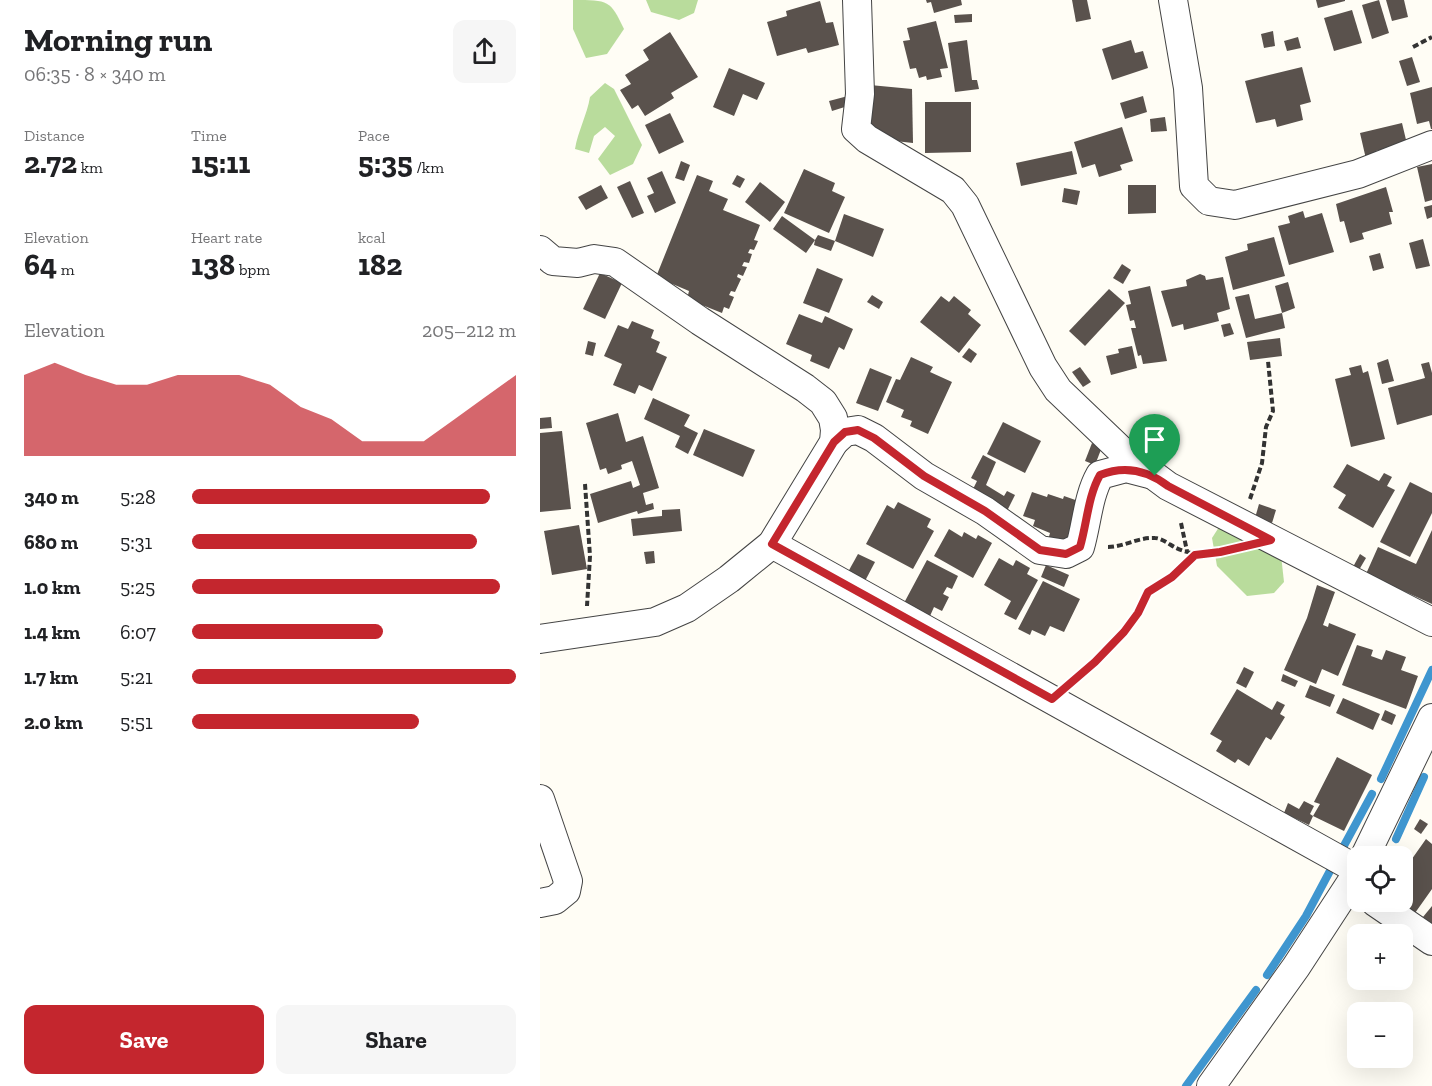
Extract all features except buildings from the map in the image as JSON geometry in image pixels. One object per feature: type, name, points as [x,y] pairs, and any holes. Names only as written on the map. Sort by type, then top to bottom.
[{"type":"street","points":[[857,0],[860,94],[856,129],[867,139],[953,190],[975,221],[1042,367],[1058,390],[1125,454],[1168,486],[1432,622]]},
{"type":"street","points":[[1173,0],[1188,88],[1194,186],[1209,201],[1235,205],[1358,174],[1432,145]]},
{"type":"street","points":[[540,250],[553,261],[578,263],[594,259],[615,262],[823,402],[832,418],[835,430],[834,442]]},
{"type":"street","points":[[540,639],[656,622],[687,608],[729,579],[772,544],[834,442],[845,432],[858,430],[874,438],[924,476],[985,511],[1040,550],[1066,554],[1080,547],[1087,526],[1093,488],[1100,475],[1126,468],[1155,476]]},
{"type":"street","points":[[772,544],[1052,699],[1347,874]]},
{"type":"street","points":[[1370,846],[1432,718]]},
{"type":"street","points":[[540,799],[568,881],[566,891],[555,900],[540,903]]},
{"type":"street","points":[[1211,1086],[1347,892]]},
{"type":"street","points":[[1390,912],[1432,941]]},
{"type":"path","points":[[1413,46],[1432,37]]},
{"type":"path","points":[[1080,547],[1119,547],[1141,539],[1157,538],[1195,555],[1220,552],[1259,533],[1251,496],[1262,463],[1266,427],[1273,411],[1269,362]]},
{"type":"path","points":[[585,484],[590,556],[585,597],[590,632]]},
{"type":"path","points":[[1052,699],[1095,662],[1124,632],[1138,613],[1148,592],[1172,577],[1195,555]]},
{"type":"green space","points":[[573,0],[601,2],[607,4],[615,12],[624,29],[607,54],[586,58],[573,29]]},
{"type":"green space","points":[[646,0],[698,0],[694,13],[679,20],[651,12]]},
{"type":"green space","points":[[605,83],[614,89],[642,145],[633,164],[610,175],[598,159],[615,136],[605,127],[594,136],[589,153],[575,149],[590,97]]},
{"type":"green space","points":[[1221,524],[1281,555],[1284,582],[1274,593],[1247,596],[1217,566],[1212,538]]},
{"type":"waterway","points":[[1381,779],[1432,670]]},
{"type":"waterway","points":[[1396,839],[1424,777]]},
{"type":"waterway","points":[[1340,853],[1372,794]]},
{"type":"waterway","points":[[1267,975],[1306,916],[1331,869]]},
{"type":"waterway","points":[[1186,1086],[1256,990]]},
{"type":"route","points":[[858,430],[874,438],[924,476],[985,511],[1040,550],[1066,554],[1080,547],[1087,526],[1093,488],[1100,475],[1126,468],[1155,476],[1168,486],[1271,540],[1200,556],[1195,555],[1172,577],[1148,592],[1138,613],[1124,632],[1095,662],[1052,699],[772,544],[834,442],[845,432],[858,430]]}]
